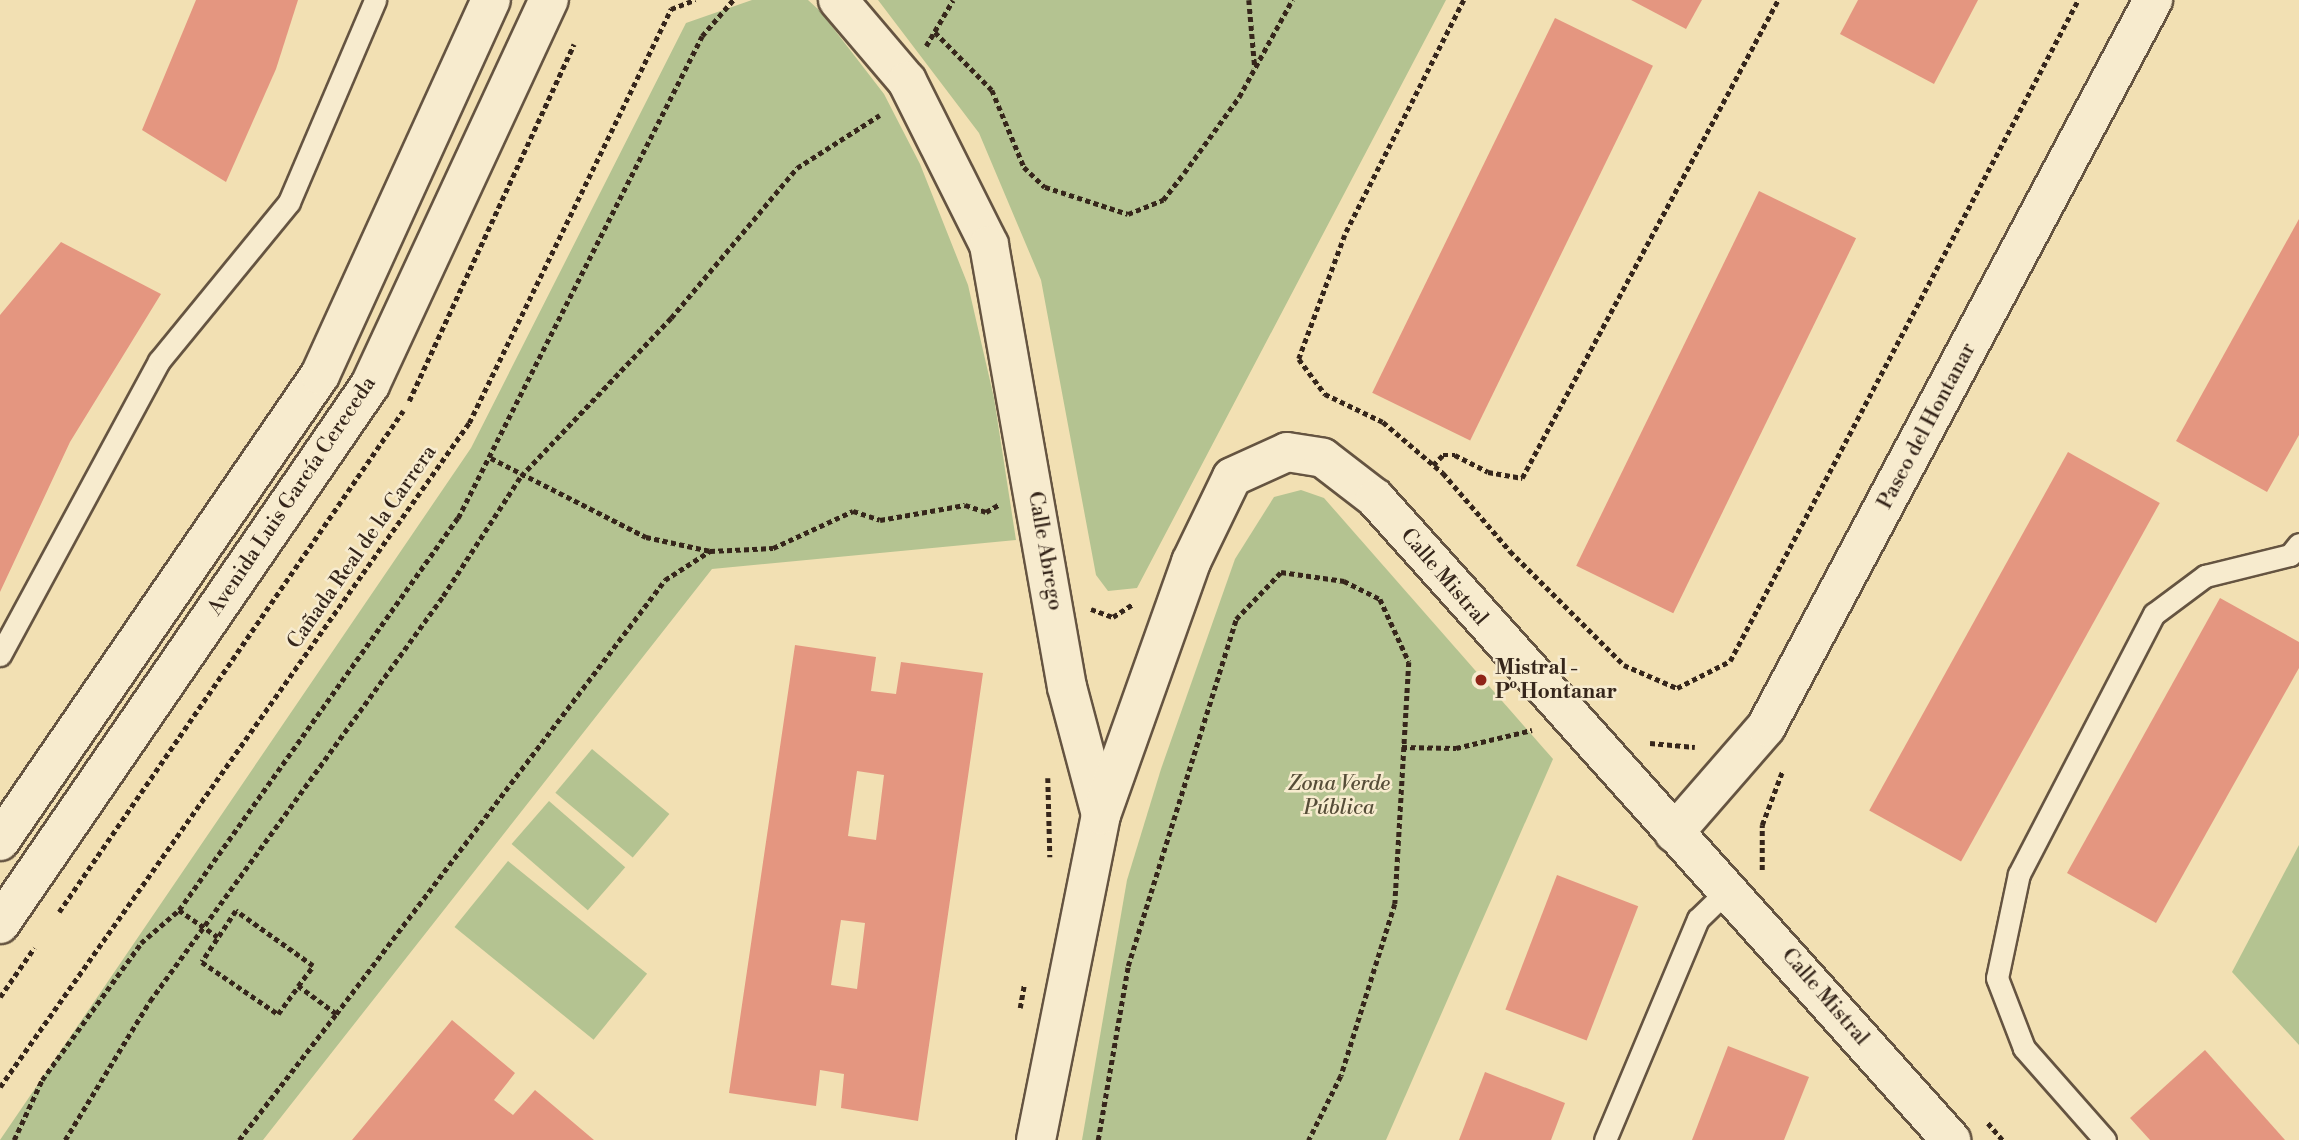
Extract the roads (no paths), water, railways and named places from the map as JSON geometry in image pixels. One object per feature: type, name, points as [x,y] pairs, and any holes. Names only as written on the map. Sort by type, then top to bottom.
[{"type":"street","points":[[0,841],[320,375],[491,0]]},
{"type":"street","name":"Avenida Luis García Cereceda","points":[[0,924],[370,385],[549,0]]},
{"type":"street","name":"Calle Abrego","points":[[838,0],[907,81],[989,245],[1036,495],[1067,687],[1101,815],[1036,1140]]},
{"type":"street","name":"Paseo del Hontanar","points":[[1674,833],[1766,727],[2154,0]]},
{"type":"street","name":"Calle Mistral","points":[[1101,815],[1191,562],[1232,477],[1287,452],[1323,458],[1375,498],[1674,833],[1730,889],[1951,1140]]},
{"type":"lane","points":[[0,655],[159,360],[289,202],[375,0]]},
{"type":"lane","points":[[2105,1140],[2024,1048],[1997,978],[2019,874],[2154,614],[2205,576],[2290,555],[2299,544]]},
{"type":"lane","points":[[1605,1140],[1698,919],[1730,889]]},
{"type":"place","name":"Mistral - Pº Hontanar","points":[[1481,680]]},
{"type":"park label","name":"Zona Verde Pública","points":[[1339,796]]}]
